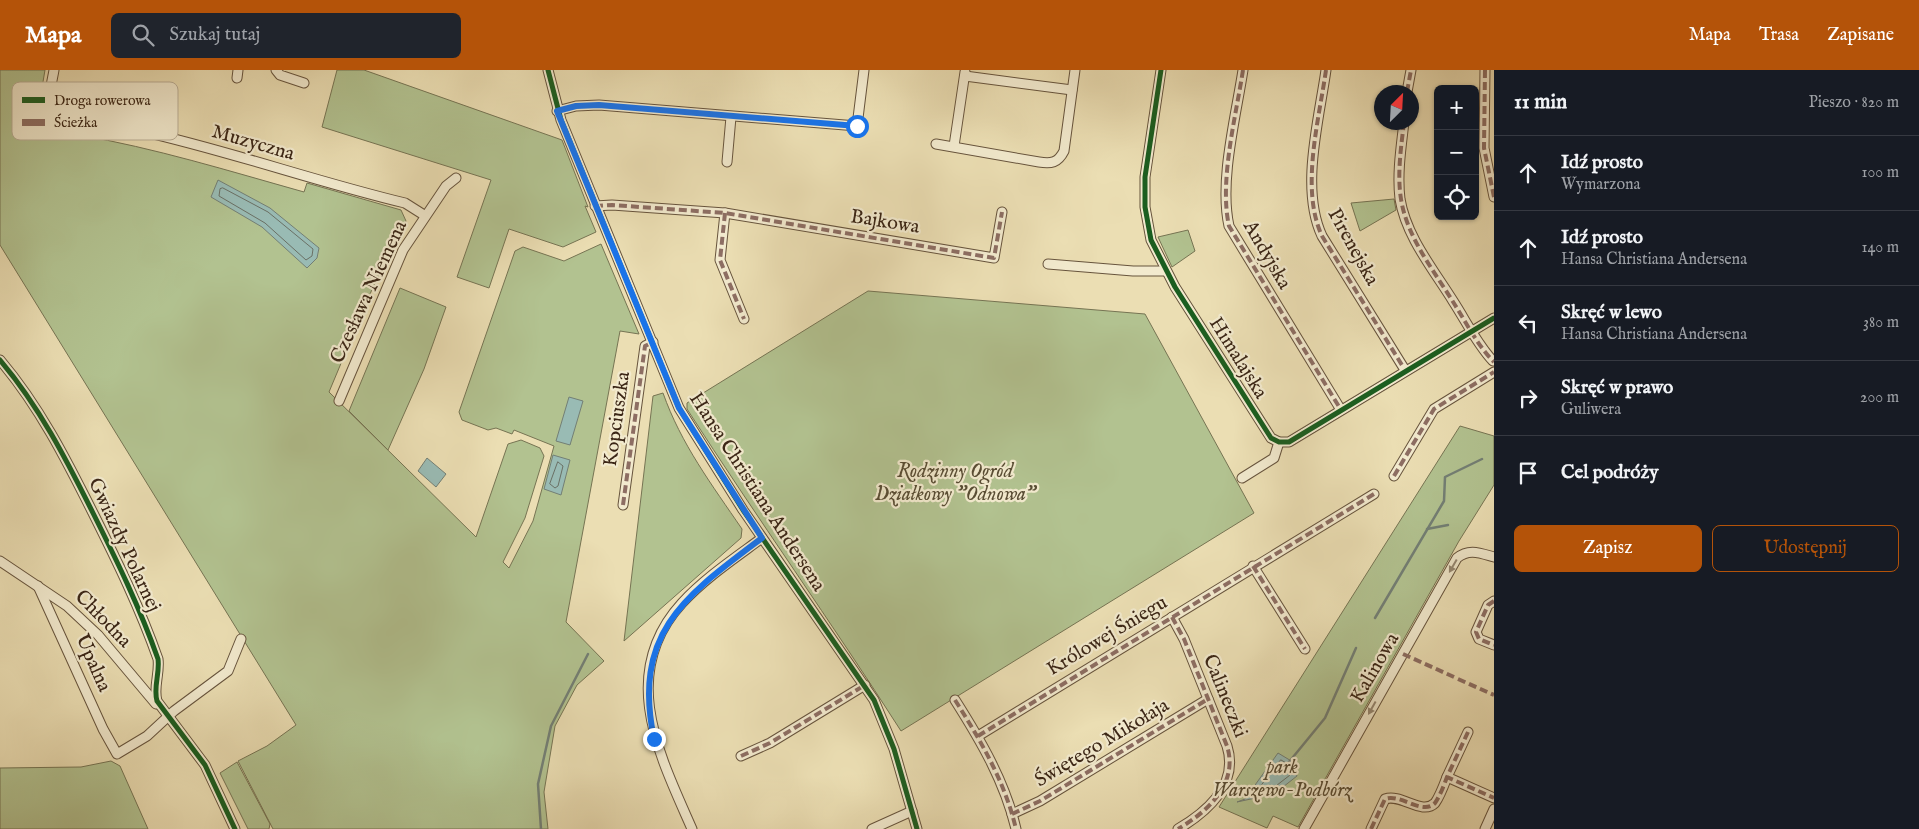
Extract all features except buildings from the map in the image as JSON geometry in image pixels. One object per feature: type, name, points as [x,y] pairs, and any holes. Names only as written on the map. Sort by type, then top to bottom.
[{"type":"street","points":[[276,70],[280,75],[304,83]]},
{"type":"street","name":"Hansa Christiana Andersena","points":[[548,70],[557,111],[685,419],[762,538],[865,685],[888,735],[918,829]]},
{"type":"street","points":[[557,111],[576,106],[599,105],[857,126],[864,70]]},
{"type":"street","points":[[936,144],[1049,163],[1056,161],[1064,151],[1075,70]]},
{"type":"street","name":"Himalajska","points":[[1160,70],[1145,176],[1145,207],[1152,240],[1166,271],[1268,434],[1280,442]]},
{"type":"street","name":"Andyjska","points":[[1243,70],[1226,185],[1226,209],[1229,226],[1341,410]]},
{"type":"street","name":"Pirenejska","points":[[1326,70],[1312,178],[1312,200],[1315,218],[1322,236],[1405,370]]},
{"type":"street","points":[[1408,85],[1411,70]]},
{"type":"street","points":[[1486,70],[1484,148],[1494,197]]},
{"type":"street","points":[[954,146],[965,73],[1072,90]]},
{"type":"street","points":[[727,162],[731,117]]},
{"type":"street","points":[[1404,130],[1400,189],[1406,219],[1415,240],[1493,361]]},
{"type":"street","name":"Muzyczna","points":[[178,140],[405,203],[424,215]]},
{"type":"street","name":"Czesława Niemena","points":[[339,401],[403,250],[424,215],[446,186],[456,178]]},
{"type":"street","name":"Bajkowa","points":[[595,206],[612,205],[726,213],[994,258],[1002,212]]},
{"type":"street","points":[[726,213],[720,260],[744,319]]},
{"type":"street","points":[[1048,264],[1142,272],[1166,271]]},
{"type":"street","points":[[1242,478],[1274,458],[1280,442],[1289,442],[1405,370],[1494,318]]},
{"type":"street","name":"Kopciuszka","points":[[623,505],[645,346],[653,342]]},
{"type":"street","name":"Gwiazdy Polarnej","points":[[0,360],[37,408],[73,472],[124,572],[158,659],[160,668],[154,692],[167,718],[205,765],[235,829]]},
{"type":"street","points":[[1394,476],[1434,409],[1494,372]]},
{"type":"street","name":"Królowej Śniegu","points":[[978,736],[1253,566],[1374,494]]},
{"type":"street","points":[[692,829],[654,739],[649,701],[649,678],[654,651],[672,615],[683,602],[762,538]]},
{"type":"street","name":"Kalinowa","points":[[1304,829],[1457,558],[1466,552],[1475,552],[1494,557]]},
{"type":"street","name":"Chłodna","points":[[0,561],[58,598],[98,635],[167,718]]},
{"type":"street","points":[[1253,566],[1305,649]]},
{"type":"street","name":"Upalna","points":[[38,586],[104,729],[118,754],[147,736],[167,718]]},
{"type":"street","points":[[1494,601],[1488,605],[1476,632],[1479,639],[1494,645]]},
{"type":"street","name":"Calineczki","points":[[1172,617],[1184,638],[1230,753],[1229,774],[1210,807],[1178,829]]},
{"type":"street","points":[[167,718],[228,671],[241,639]]},
{"type":"street","points":[[741,756],[770,743],[865,685]]},
{"type":"street","name":"Świętego Mikołaja","points":[[1012,814],[1040,801],[1208,699]]},
{"type":"street","points":[[955,700],[978,736],[1004,790],[1016,829]]},
{"type":"street","points":[[1371,829],[1386,799],[1397,797],[1420,806],[1429,806],[1436,802],[1468,732]]},
{"type":"street","points":[[1447,777],[1494,798]]},
{"type":"street","points":[[1485,829],[1494,809]]},
{"type":"street","points":[[872,829],[912,811]]},
{"type":"green space","points":[[0,70],[45,70],[43,82],[12,82],[12,140],[107,140],[192,160],[304,192],[307,183],[401,210],[406,221],[373,287],[329,392],[476,537],[508,444],[521,440],[540,448],[544,456],[525,518],[503,562],[509,568],[533,521],[554,446],[514,430],[512,434],[496,428],[488,430],[462,420],[459,412],[515,251],[523,247],[564,261],[601,244],[639,334],[620,331],[566,622],[604,661],[577,685],[555,726],[544,792],[548,829],[273,829],[238,761],[267,746],[296,725],[0,245]]},
{"type":"green space","points":[[337,70],[364,70],[562,140],[596,232],[563,247],[509,229],[489,288],[457,277],[491,180],[322,127]]},
{"type":"green space","points":[[1394,199],[1396,210],[1360,231],[1351,203]]},
{"type":"green space","points":[[1188,230],[1195,251],[1172,267],[1158,237]]},
{"type":"green space","points":[[400,288],[446,307],[424,369],[388,450],[349,411]]},
{"type":"green space","name":"Rodzinny Ogród Działkowy \"Odnowa\"","points":[[868,291],[1145,314],[1254,513],[901,731],[687,409],[687,403]]},
{"type":"green space","points":[[663,393],[670,412],[688,447],[742,529],[741,538],[624,641],[653,396]]},
{"type":"green space","name":"park Warszewo-Podbórz","points":[[1460,426],[1494,436],[1494,485],[1459,541],[1298,827],[1273,816],[1267,828],[1219,807]]},
{"type":"green space","points":[[111,761],[120,766],[148,829],[0,829],[0,768],[81,767]]},
{"type":"green space","points":[[237,762],[270,824],[269,829],[248,829],[220,773]]},
{"type":"water","points":[[218,180],[270,208],[319,248],[317,258],[307,268],[262,227],[211,197]]},
{"type":"water","points":[[569,397],[583,401],[570,445],[556,441]]},
{"type":"water","points":[[553,455],[570,460],[561,495],[544,489]]},
{"type":"water","points":[[427,458],[446,474],[436,487],[418,471]]},
{"type":"water","points":[[1278,753],[1293,762],[1297,776],[1274,794],[1237,802],[1245,799]]},
{"type":"waterway","points":[[1375,618],[1444,501],[1445,477],[1482,459]]},
{"type":"waterway","points":[[1427,529],[1448,525]]},
{"type":"waterway","points":[[1289,762],[1325,718],[1356,648]]},
{"type":"waterway","points":[[541,829],[538,784],[551,726],[588,654]]},
{"type":"marked path","points":[[1243,70],[1227,169],[1226,208],[1229,226],[1341,410]]},
{"type":"marked path","points":[[1326,70],[1313,154],[1312,197],[1316,217],[1322,236],[1405,370]]},
{"type":"marked path","points":[[1408,85],[1411,70]]},
{"type":"marked path","points":[[1485,70],[1484,148],[1494,197]]},
{"type":"marked path","points":[[1403,130],[1399,180],[1401,199],[1409,227],[1415,241],[1473,335],[1494,362]]},
{"type":"marked path","points":[[595,206],[612,205],[725,213],[994,258],[1002,212]]},
{"type":"marked path","points":[[725,213],[720,260],[744,319]]},
{"type":"marked path","points":[[623,505],[645,346],[653,342]]},
{"type":"marked path","points":[[1394,476],[1434,409],[1494,372]]},
{"type":"marked path","points":[[978,736],[1374,494]]},
{"type":"marked path","points":[[1253,566],[1305,649]]},
{"type":"marked path","points":[[1494,601],[1488,605],[1476,632],[1479,639],[1494,645]]},
{"type":"marked path","points":[[1172,617],[1184,639],[1227,746],[1230,760],[1228,773],[1218,795],[1200,814],[1178,829]]},
{"type":"marked path","points":[[1403,654],[1454,677]]},
{"type":"marked path","points":[[1458,679],[1494,695]]},
{"type":"marked path","points":[[741,756],[770,743],[865,685]]},
{"type":"marked path","points":[[1012,814],[1040,801],[1208,699]]},
{"type":"marked path","points":[[955,700],[999,778],[1016,829]]},
{"type":"marked path","points":[[1468,732],[1447,777],[1494,798]]},
{"type":"marked path","points":[[1371,829],[1385,799],[1398,799],[1418,806],[1430,806],[1437,800],[1447,777]]},
{"type":"cycle path","points":[[548,70],[561,120],[679,408],[743,510],[874,700],[894,749],[917,829]]},
{"type":"cycle path","points":[[1161,70],[1145,177],[1145,207],[1151,240],[1175,287],[1271,438],[1279,442],[1289,442],[1494,318]]},
{"type":"cycle path","points":[[0,360],[39,414],[62,453],[93,513],[136,603],[158,659],[157,701],[205,765],[235,829]]},
{"type":"route","points":[[654,739],[649,701],[649,678],[654,651],[662,633],[672,615],[683,602],[762,538],[692,432],[679,408],[557,111],[576,106],[599,105],[857,126]]}]
